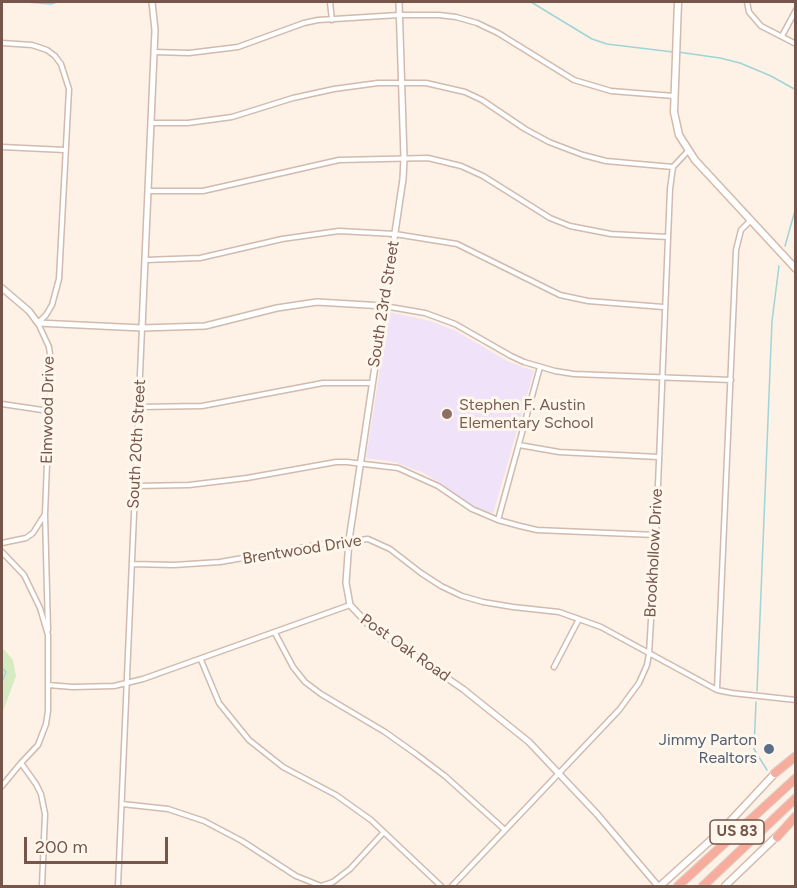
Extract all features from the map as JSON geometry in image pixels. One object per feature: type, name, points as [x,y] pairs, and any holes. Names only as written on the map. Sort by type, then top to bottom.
[{"type":"highway","points":[[775,773],[795,756]]},
{"type":"highway","name":"US 83","points":[[678,886],[795,778]]},
{"type":"highway","name":"US 83","points":[[703,886],[795,798]]},
{"type":"highway","points":[[777,837],[795,818]]},
{"type":"main road","points":[[678,2],[674,96],[679,135],[688,151],[795,269]]},
{"type":"main road","points":[[659,886],[722,830],[795,751]]},
{"type":"main road","points":[[725,886],[777,837]]},
{"type":"street","name":"South 20th Street","points":[[118,886],[155,30],[152,2]]},
{"type":"street","points":[[330,2],[332,20]]},
{"type":"street","name":"South 23rd Street","points":[[350,605],[346,583],[350,540],[404,158],[399,2]]},
{"type":"street","points":[[747,2],[749,12],[760,26],[795,44]]},
{"type":"street","points":[[782,36],[795,10]]},
{"type":"street","points":[[153,52],[191,53],[238,47],[304,23],[399,15],[439,15],[467,20],[498,33],[574,80],[611,91],[674,96]]},
{"type":"street","points":[[2,43],[39,47],[55,56],[61,64],[69,90],[59,279],[51,305],[46,315],[38,323]]},
{"type":"street","points":[[150,123],[188,123],[232,117],[293,98],[334,89],[378,83],[426,83],[465,92],[482,100],[549,142],[606,161],[673,167],[688,151]]},
{"type":"street","points":[[2,147],[65,150]]},
{"type":"street","points":[[148,191],[203,190],[339,160],[435,159],[462,166],[483,176],[550,218],[570,226],[611,234],[668,237]]},
{"type":"street","name":"Brookhollow Drive","points":[[452,886],[619,710],[639,683],[649,654],[656,535],[663,307],[673,167]]},
{"type":"street","points":[[717,690],[736,250],[741,230],[750,221]]},
{"type":"street","points":[[144,260],[200,258],[282,239],[328,232],[360,231],[395,234],[457,244],[560,295],[588,302],[663,307]]},
{"type":"street","name":"Elmwood Drive","points":[[2,288],[29,310],[38,323],[49,347],[51,362],[45,514],[48,711],[38,745],[2,786]]},
{"type":"street","points":[[38,323],[142,328],[205,326],[278,308],[317,302],[384,306],[425,313],[455,324],[511,356],[540,367],[574,374],[731,380]]},
{"type":"street","points":[[498,520],[540,367]]},
{"type":"street","points":[[139,407],[202,406],[323,383],[372,383]]},
{"type":"street","points":[[2,404],[49,411]]},
{"type":"street","points":[[519,444],[559,452],[658,457]]},
{"type":"street","points":[[135,486],[189,486],[336,462],[360,463],[398,468],[438,486],[472,509],[498,520],[537,530],[656,535]]},
{"type":"street","points":[[2,543],[26,538],[33,533],[45,514]]},
{"type":"street","name":"Brentwood Drive","points":[[132,564],[174,565],[220,562],[368,539],[390,549],[441,586],[462,596],[513,607],[559,612],[601,627],[717,690],[795,700]]},
{"type":"street","points":[[2,552],[24,575],[40,608],[48,635]]},
{"type":"street","name":"Post Oak Road","points":[[48,685],[73,687],[128,683],[201,660],[350,605],[368,624],[463,689],[530,743],[659,886]]},
{"type":"street","points":[[554,667],[579,619]]},
{"type":"street","points":[[275,633],[293,667],[305,682],[385,732],[446,776],[505,831]]},
{"type":"street","points":[[201,660],[219,703],[249,740],[283,767],[354,807],[441,886]]},
{"type":"street","points":[[21,763],[36,784],[44,804],[42,886]]},
{"type":"street","points":[[122,804],[168,809],[210,823],[296,876],[321,886],[333,882],[350,868],[384,832]]},
{"type":"shaded area","name":"Stephen F. Austin Elementary School","points":[[389,312],[430,321],[456,331],[509,362],[534,371],[493,514],[474,506],[424,473],[394,462],[366,458]]},
{"type":"green space","points":[[2,647],[13,660],[16,676],[2,714]]},
{"type":"waterway","points":[[26,2],[51,4],[57,2]]},
{"type":"waterway","points":[[531,2],[592,39],[607,44],[673,52]]},
{"type":"waterway","points":[[678,52],[740,63],[796,90]]},
{"type":"waterway","points":[[785,246],[796,207]]},
{"type":"waterway","points":[[757,691],[772,321],[779,266]]},
{"type":"waterway","points":[[2,668],[6,672],[2,682]]},
{"type":"waterway","points":[[756,702],[754,749],[767,770]]},
{"type":"place","name":"Stephen F. Austin Elementary School","points":[[447,414]]},
{"type":"place","name":"Jimmy Parton Realtors","points":[[769,749]]}]
